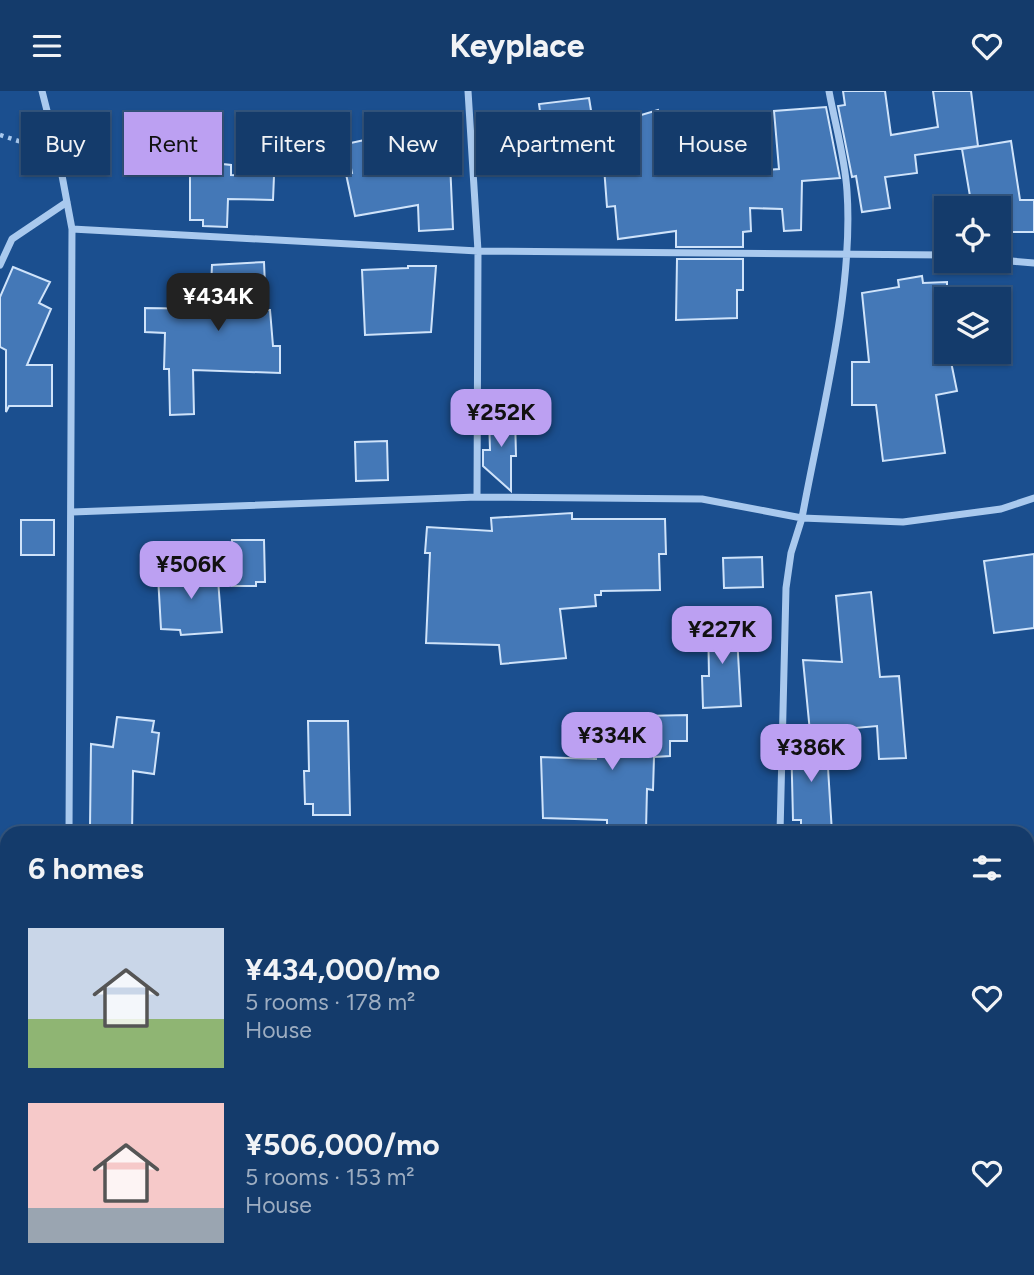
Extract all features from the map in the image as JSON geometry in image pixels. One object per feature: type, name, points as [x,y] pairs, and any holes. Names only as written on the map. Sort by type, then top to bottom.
[{"type":"street","points":[[42,91],[47,112]]},
{"type":"street","points":[[468,91],[478,251],[477,497]]},
{"type":"street","points":[[780,826],[786,588],[791,553],[802,518],[842,301],[847,256],[847,190],[829,91]]},
{"type":"street","points":[[62,175],[72,229],[69,826]]},
{"type":"street","points":[[0,265],[12,239],[67,202]]},
{"type":"street","points":[[72,229],[478,251],[934,255]]},
{"type":"street","points":[[1011,261],[1034,263]]},
{"type":"street","points":[[72,512],[477,497],[702,499],[802,518],[903,522],[1001,509],[1034,498]]},
{"type":"path","points":[[0,135],[21,142]]},
{"type":"building","points":[[843,91],[885,91],[891,135],[938,127],[933,91],[971,91],[978,146],[915,155],[917,173],[885,177],[890,208],[862,212],[838,106],[845,105]]},
{"type":"building","points":[[589,98],[591,112],[540,112],[539,104]]},
{"type":"building","points":[[826,107],[840,178],[802,181],[801,230],[784,231],[782,209],[750,208],[751,231],[743,232],[743,247],[676,247],[676,231],[618,239],[615,206],[607,207],[605,175],[640,175],[640,115],[658,110],[659,112],[654,112],[654,175],[771,175],[771,170],[779,169],[774,111]]},
{"type":"building","points":[[364,140],[364,175],[451,175],[453,229],[419,231],[418,205],[355,216],[346,175],[352,173],[350,143]]},
{"type":"building","points":[[1011,141],[1020,200],[1034,200],[1034,232],[1011,232],[1011,196],[970,196],[962,149]]},
{"type":"building","points":[[222,162],[231,165],[231,175],[274,176],[273,200],[228,199],[227,227],[203,226],[203,220],[190,220],[190,175],[222,175]]},
{"type":"building","points":[[677,259],[743,259],[743,290],[737,290],[737,318],[676,320]]},
{"type":"building","points":[[264,262],[266,310],[270,310],[273,346],[280,346],[280,373],[193,370],[194,414],[170,415],[169,369],[164,369],[165,333],[145,332],[145,308],[210,309],[212,265]]},
{"type":"building","points":[[436,266],[431,332],[365,335],[362,270]]},
{"type":"building","points":[[13,267],[50,282],[39,303],[51,309],[27,365],[52,365],[52,406],[9,406],[6,412],[6,350],[0,347],[0,297]]},
{"type":"building","points":[[922,276],[923,283],[947,282],[947,287],[934,287],[934,364],[951,364],[957,391],[936,395],[945,453],[883,461],[876,405],[852,405],[852,362],[869,362],[862,293],[899,287],[898,280]]},
{"type":"building","points":[[515,416],[516,456],[511,456],[511,491],[483,466],[483,450],[490,450],[489,417]]},
{"type":"building","points":[[387,441],[388,480],[356,481],[355,442]]},
{"type":"building","points":[[572,513],[572,519],[665,519],[666,554],[659,554],[660,590],[601,591],[601,595],[595,595],[596,606],[560,609],[566,658],[501,664],[499,645],[426,643],[430,553],[425,553],[427,527],[492,531],[491,518]]},
{"type":"building","points":[[21,520],[54,520],[54,555],[21,555]]},
{"type":"building","points":[[232,540],[264,540],[265,582],[256,582],[256,586],[232,586]]},
{"type":"building","points":[[1034,554],[1034,628],[994,633],[984,561]]},
{"type":"building","points":[[762,557],[763,587],[724,588],[723,558]]},
{"type":"building","points":[[217,566],[222,632],[181,635],[180,630],[161,629],[158,576],[180,572],[179,568]]},
{"type":"building","points":[[871,592],[880,677],[899,676],[906,758],[879,759],[877,726],[810,732],[803,660],[842,662],[836,596]]},
{"type":"building","points":[[736,619],[741,706],[703,708],[702,676],[709,676],[708,620]]},
{"type":"building","points":[[687,715],[687,741],[670,741],[670,756],[654,757],[653,790],[647,789],[646,826],[607,826],[607,820],[543,818],[541,757],[596,759],[596,721],[601,721],[600,717]]},
{"type":"building","points":[[117,717],[154,721],[152,732],[159,733],[154,774],[133,771],[132,826],[90,826],[91,744],[113,747]]},
{"type":"building","points":[[308,721],[348,721],[350,815],[313,815],[313,804],[305,804],[304,771],[309,771]]},
{"type":"building","points":[[826,735],[832,826],[801,826],[801,820],[793,820],[791,736]]}]
